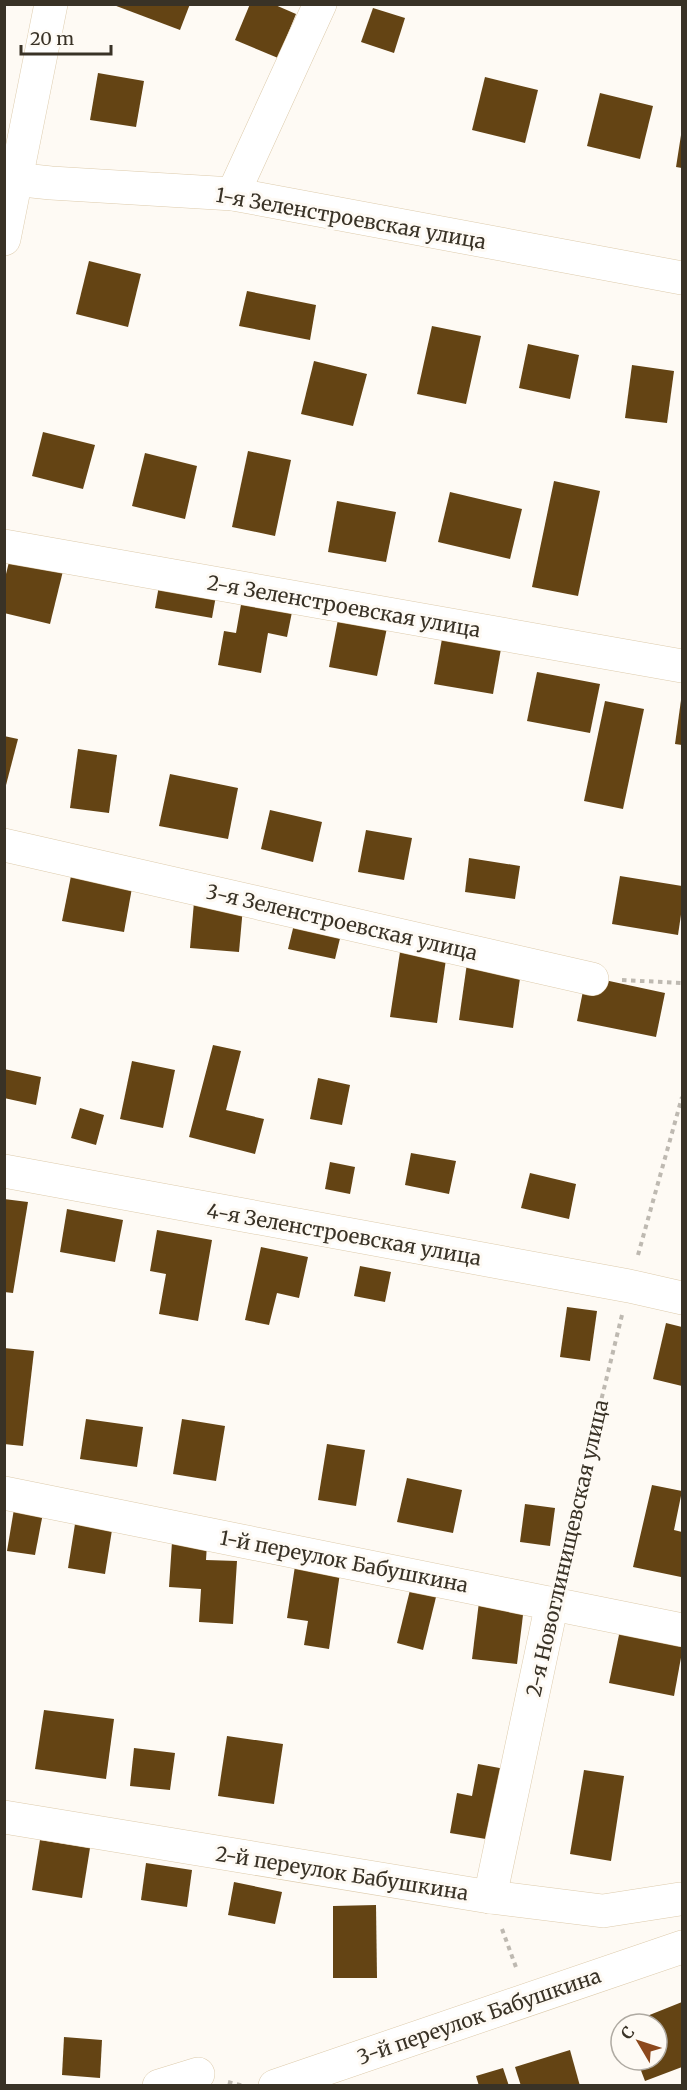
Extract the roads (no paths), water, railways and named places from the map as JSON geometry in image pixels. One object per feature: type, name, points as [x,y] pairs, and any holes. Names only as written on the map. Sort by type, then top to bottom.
[{"type":"street","points":[[4,238],[11,179],[51,4]]},
{"type":"street","points":[[233,194],[320,4]]},
{"type":"street","name":"1-я Зеленстроевская улица","points":[[11,179],[233,194],[682,278]]},
{"type":"street","name":"2-я Зеленстроевская улица","points":[[4,546],[682,666]]},
{"type":"street","name":"3-я Зеленстроевская улица","points":[[4,844],[592,979]]},
{"type":"street","name":"4-я Зеленстроевская улица","points":[[4,1171],[629,1286],[682,1298]]},
{"type":"street","name":"1-й переулок Бабушкина","points":[[4,1493],[682,1630]]},
{"type":"street","name":"2-я Новоглинищевская улица","points":[[490,1897],[552,1603]]},
{"type":"street","name":"2-й переулок Бабушкина","points":[[4,1817],[490,1897],[603,1911],[681,1899]]},
{"type":"street","name":"3-й переулок Бабушкина","points":[[275,2085],[682,1947]]},
{"type":"street","points":[[159,2085],[198,2074]]}]
